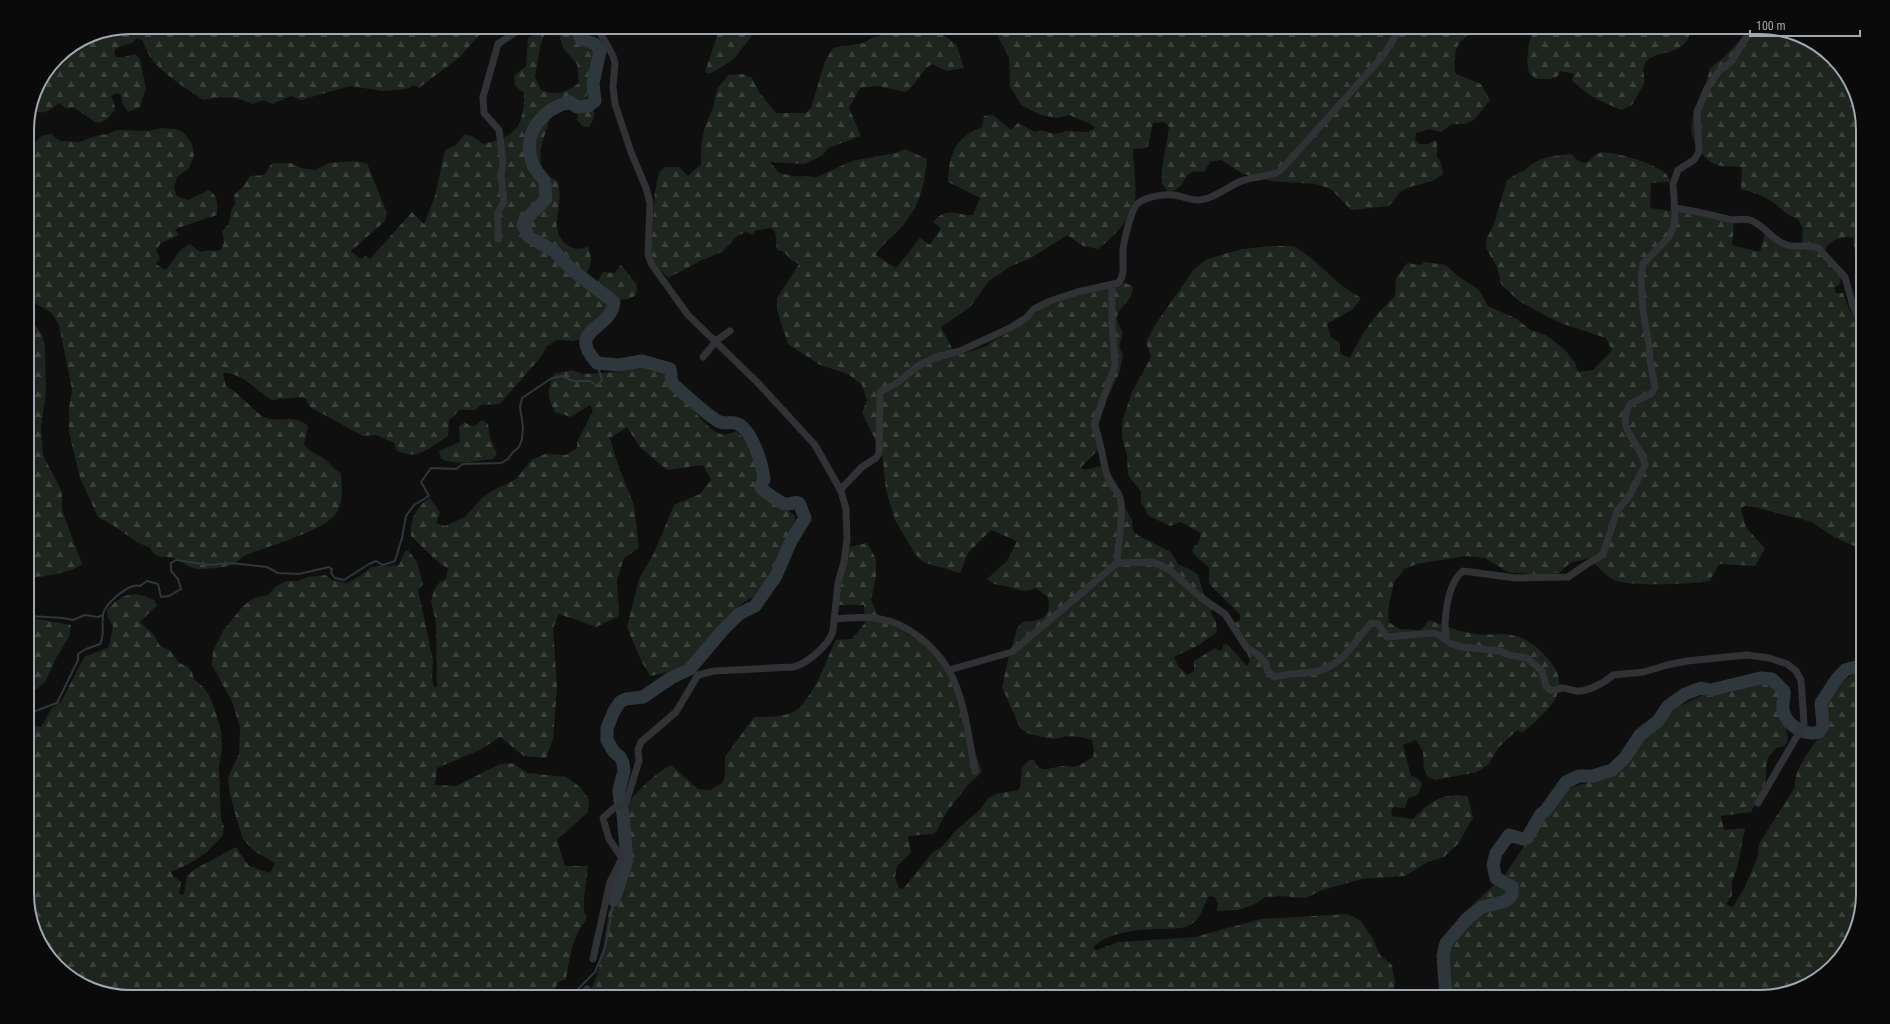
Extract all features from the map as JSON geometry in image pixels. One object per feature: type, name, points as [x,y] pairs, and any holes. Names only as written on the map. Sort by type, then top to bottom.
[{"type":"street","points":[[498,239],[498,212],[504,202],[501,176],[503,162],[499,130],[484,113],[484,97],[498,44],[513,34]]},
{"type":"street","points":[[593,959],[610,882],[622,858],[609,839],[603,818],[614,808],[626,803],[639,761],[638,750],[641,742],[676,712],[698,675],[714,671],[800,666],[811,658],[831,637],[835,619],[837,587],[844,562],[847,539],[846,509],[840,490],[815,445],[758,383],[688,315],[671,293],[650,260],[648,233],[650,203],[646,188],[631,152],[615,104],[613,87],[615,63],[613,56],[601,34]]},
{"type":"street","points":[[840,490],[862,467],[876,458],[879,453],[880,392],[897,383],[918,366],[934,358],[960,351],[1010,328],[1026,318],[1034,309],[1050,301],[1076,292],[1112,285],[1121,280],[1124,239],[1136,206],[1141,201],[1168,195],[1198,200],[1225,190],[1240,182],[1271,176],[1280,171],[1383,56],[1397,34]]},
{"type":"street","points":[[1446,639],[1447,635],[1445,625],[1451,589],[1458,575],[1463,571],[1516,578],[1568,577],[1603,555],[1617,511],[1630,495],[1645,465],[1638,446],[1625,427],[1624,421],[1630,404],[1652,393],[1655,387],[1650,361],[1640,276],[1643,264],[1647,258],[1670,236],[1674,225],[1673,184],[1678,170],[1694,160],[1699,152],[1696,119],[1700,104],[1719,71],[1732,61],[1745,39],[1750,34]]},
{"type":"street","points":[[1674,208],[1710,214],[1730,220],[1749,220],[1763,228],[1778,242],[1789,246],[1812,246],[1818,248],[1845,277],[1853,306],[1856,311]]},
{"type":"street","points":[[1112,285],[1112,323],[1115,365],[1094,425],[1099,436],[1108,478],[1120,494],[1122,521],[1118,541],[1117,563]]},
{"type":"street","points":[[703,357],[715,342],[730,331]]},
{"type":"street","points":[[949,670],[1012,652],[1117,563],[1153,562],[1170,570],[1200,597],[1225,614],[1247,648],[1257,654],[1266,663],[1267,670],[1274,677],[1296,672],[1314,672],[1332,665],[1349,652],[1371,623],[1378,624],[1387,637],[1432,633],[1446,639],[1451,644],[1462,647],[1500,651],[1509,655],[1527,658],[1542,671],[1546,686],[1550,690],[1562,688],[1579,692],[1589,690],[1606,681],[1613,675],[1644,672],[1687,661],[1746,655],[1769,658],[1786,664],[1796,671],[1801,680],[1803,727],[1758,802]]},
{"type":"street","points":[[835,619],[881,619],[907,628],[927,643],[949,670],[957,690],[967,728],[974,771]]},
{"type":"green space","points":[[130,34],[480,34],[460,57],[419,88],[414,85],[406,89],[383,91],[350,86],[301,100],[291,96],[273,104],[264,100],[252,104],[234,98],[203,100],[160,68],[151,58],[142,40],[137,38],[132,43],[116,48],[114,53],[116,57],[124,57],[135,54],[140,59],[146,88],[140,107],[128,112],[122,103],[121,95],[117,93],[111,96],[114,102],[115,110],[107,119],[100,123],[95,122],[75,108],[65,108],[59,103],[47,112],[37,111],[37,105],[41,93],[54,71],[76,50],[93,41],[105,37]]},
{"type":"green space","points":[[535,34],[545,34],[540,47],[535,77],[541,90],[557,93],[570,89],[579,83],[577,64],[563,48],[559,34],[582,34],[584,44],[593,52],[595,60],[593,78],[586,98],[592,106],[594,115],[589,127],[582,126],[577,120],[579,104],[573,100],[564,103],[554,111],[550,116],[542,143],[540,159],[545,172],[550,177],[558,181],[558,233],[568,246],[578,249],[588,246],[591,259],[587,272],[589,281],[596,284],[603,272],[615,273],[621,265],[637,285],[636,295],[629,299],[618,300],[619,308],[616,316],[595,336],[574,341],[557,340],[547,346],[540,358],[500,404],[481,405],[475,410],[460,410],[449,420],[448,436],[418,454],[405,454],[397,451],[394,443],[376,435],[363,436],[310,407],[306,399],[301,397],[271,400],[243,379],[223,373],[226,386],[263,416],[278,420],[297,420],[308,426],[304,445],[341,473],[342,484],[340,506],[335,515],[328,521],[294,538],[246,555],[231,565],[194,569],[179,560],[157,556],[150,548],[137,542],[98,517],[80,478],[69,432],[69,409],[72,389],[59,325],[52,313],[34,304],[34,144],[40,137],[52,134],[55,138],[61,141],[79,142],[99,135],[108,134],[116,130],[148,131],[161,128],[176,129],[183,132],[192,143],[194,156],[189,168],[177,177],[174,188],[177,196],[188,200],[209,190],[216,198],[217,215],[175,229],[179,235],[161,243],[156,250],[160,258],[156,264],[165,270],[178,253],[190,244],[200,252],[221,250],[224,242],[222,231],[229,224],[231,210],[235,204],[234,195],[242,188],[250,176],[264,175],[272,163],[291,163],[301,168],[315,170],[329,163],[354,161],[367,163],[387,213],[385,221],[351,251],[360,259],[366,256],[370,259],[412,212],[424,224],[435,196],[445,150],[456,145],[465,134],[474,137],[483,144],[503,138],[516,129],[522,115],[524,93],[515,86],[514,76],[526,66],[528,38]]},
{"type":"green space","points":[[718,34],[753,34],[734,59],[710,74],[705,72]]},
{"type":"green space","points":[[887,34],[942,34],[956,44],[964,68],[947,71],[932,64],[924,70],[914,85],[906,92],[878,86],[860,88],[849,108],[861,136],[828,148],[823,155],[805,164],[770,162],[779,173],[793,176],[817,177],[852,161],[896,153],[905,149],[927,159],[925,175],[916,206],[903,225],[883,245],[876,255],[896,268],[920,238],[930,245],[941,228],[933,222],[938,217],[952,212],[973,215],[980,198],[948,182],[950,164],[955,148],[959,142],[965,136],[982,127],[984,116],[993,115],[1011,130],[1018,123],[1035,132],[1040,130],[1055,134],[1066,131],[1088,132],[1095,128],[1089,123],[1070,115],[1058,118],[1041,115],[1021,105],[1010,86],[1009,57],[997,34],[1470,34],[1462,40],[1457,48],[1454,62],[1456,74],[1481,84],[1490,100],[1475,119],[1466,124],[1452,124],[1441,132],[1429,129],[1416,133],[1415,140],[1419,144],[1428,144],[1435,140],[1437,142],[1437,157],[1441,162],[1443,174],[1433,181],[1401,191],[1389,206],[1351,210],[1331,189],[1316,184],[1272,181],[1243,174],[1221,160],[1210,162],[1204,172],[1198,171],[1190,173],[1178,188],[1169,193],[1162,184],[1162,168],[1169,127],[1165,122],[1153,123],[1148,146],[1145,148],[1133,149],[1136,188],[1135,200],[1130,214],[1121,228],[1098,249],[1083,246],[1067,235],[1031,258],[1011,266],[989,281],[970,307],[941,327],[956,356],[989,345],[989,343],[1016,329],[1031,316],[1047,306],[1122,282],[1133,286],[1129,300],[1117,316],[1122,331],[1119,346],[1123,355],[1120,371],[1106,401],[1099,425],[1101,435],[1099,449],[1081,467],[1084,470],[1101,466],[1109,471],[1120,490],[1123,504],[1132,520],[1133,531],[1139,536],[1171,552],[1178,564],[1198,575],[1204,595],[1214,603],[1211,613],[1216,622],[1217,632],[1199,645],[1174,657],[1178,666],[1187,675],[1194,671],[1194,661],[1215,648],[1219,651],[1223,649],[1223,646],[1226,643],[1247,666],[1250,661],[1248,655],[1232,631],[1235,623],[1240,620],[1240,614],[1209,584],[1209,568],[1193,553],[1192,550],[1199,541],[1201,533],[1180,522],[1170,526],[1149,516],[1141,502],[1141,492],[1128,475],[1127,456],[1122,437],[1122,422],[1132,392],[1151,357],[1146,342],[1155,325],[1194,269],[1207,259],[1242,249],[1270,246],[1294,246],[1309,256],[1341,285],[1361,298],[1353,309],[1327,324],[1331,337],[1340,343],[1340,352],[1350,358],[1370,324],[1395,296],[1396,278],[1407,263],[1420,265],[1425,262],[1446,265],[1458,276],[1479,290],[1488,306],[1517,319],[1529,329],[1546,335],[1564,349],[1575,362],[1578,372],[1593,370],[1612,350],[1606,338],[1563,324],[1548,317],[1519,301],[1501,284],[1497,267],[1486,248],[1486,240],[1494,224],[1507,180],[1524,171],[1529,166],[1546,158],[1571,154],[1577,160],[1585,163],[1599,153],[1624,156],[1654,166],[1667,175],[1671,182],[1651,183],[1650,208],[1706,216],[1734,223],[1732,245],[1760,252],[1765,233],[1794,249],[1802,242],[1803,229],[1798,219],[1787,214],[1764,197],[1741,189],[1742,167],[1723,166],[1709,161],[1699,150],[1694,140],[1692,120],[1710,68],[1723,58],[1745,34],[1779,36],[1791,39],[1814,50],[1840,76],[1851,99],[1854,111],[1856,123],[1856,255],[1853,238],[1847,237],[1831,242],[1823,256],[1841,278],[1840,284],[1834,288],[1836,293],[1843,293],[1849,309],[1856,318],[1856,547],[1834,537],[1812,522],[1754,507],[1744,506],[1741,510],[1746,527],[1765,549],[1755,566],[1719,564],[1710,581],[1661,584],[1633,584],[1622,582],[1607,576],[1589,558],[1570,563],[1559,573],[1538,575],[1508,572],[1485,558],[1466,556],[1417,564],[1404,569],[1394,582],[1388,609],[1389,622],[1399,629],[1421,630],[1429,620],[1470,633],[1506,634],[1516,636],[1530,642],[1548,659],[1556,670],[1559,681],[1558,690],[1548,709],[1522,733],[1517,730],[1499,747],[1489,764],[1477,772],[1436,780],[1428,777],[1424,769],[1423,752],[1416,740],[1403,745],[1411,776],[1418,778],[1422,784],[1418,795],[1408,798],[1405,808],[1394,807],[1391,810],[1392,816],[1413,819],[1431,803],[1438,799],[1452,796],[1468,797],[1473,818],[1458,844],[1444,857],[1428,862],[1405,876],[1362,879],[1322,890],[1306,898],[1280,896],[1265,897],[1255,904],[1238,910],[1217,911],[1218,904],[1215,897],[1209,896],[1196,921],[1189,926],[1179,928],[1146,929],[1121,933],[1105,939],[1093,948],[1097,950],[1118,942],[1195,937],[1261,919],[1348,914],[1361,921],[1372,937],[1380,955],[1392,965],[1395,982],[1393,990],[590,990],[595,982],[599,969],[612,900],[625,875],[629,862],[624,808],[651,779],[671,765],[698,789],[710,790],[722,783],[725,776],[725,757],[754,717],[791,713],[798,709],[805,701],[818,681],[836,640],[852,639],[865,623],[864,605],[837,605],[849,547],[867,543],[876,559],[876,576],[871,600],[882,621],[896,627],[926,645],[939,660],[950,678],[982,772],[967,786],[946,813],[936,832],[932,834],[908,836],[911,853],[897,866],[895,877],[899,888],[903,889],[932,853],[943,846],[955,831],[981,809],[988,798],[996,794],[1018,790],[1020,787],[1022,768],[1029,760],[1034,760],[1039,768],[1047,769],[1060,766],[1075,767],[1093,757],[1094,751],[1092,740],[1081,737],[1066,736],[1055,739],[1046,738],[1029,734],[1020,728],[1002,687],[1017,628],[1023,622],[1035,621],[1047,614],[1049,604],[1048,597],[1036,588],[1027,591],[1020,590],[993,583],[987,579],[1007,561],[1017,541],[991,530],[968,553],[960,573],[923,562],[915,554],[895,520],[886,490],[882,453],[862,413],[867,400],[862,385],[848,374],[820,365],[788,344],[777,310],[777,298],[799,264],[791,260],[783,251],[777,250],[775,231],[771,228],[755,231],[753,235],[746,232],[737,236],[722,252],[700,261],[668,278],[654,263],[651,252],[655,192],[659,173],[665,167],[679,167],[688,176],[701,164],[701,149],[704,129],[713,108],[717,89],[728,75],[743,74],[752,78],[759,92],[776,113],[806,113],[811,108],[825,61],[833,48],[864,43],[871,38]]},
{"type":"green space","points":[[1532,34],[1689,34],[1686,42],[1679,48],[1656,56],[1645,63],[1643,71],[1645,82],[1632,105],[1621,110],[1592,97],[1572,81],[1574,74],[1560,71],[1558,76],[1550,79],[1536,79],[1529,73],[1527,62],[1529,42]]},
{"type":"green space","points":[[34,323],[42,335],[45,346],[46,391],[41,428],[43,455],[62,492],[62,510],[82,564],[71,570],[34,577]]},
{"type":"green space","points":[[645,366],[663,371],[688,404],[711,428],[716,432],[724,434],[737,431],[744,440],[758,467],[758,480],[762,496],[786,509],[795,516],[794,528],[760,592],[740,605],[692,660],[674,671],[650,676],[641,660],[627,627],[639,579],[654,553],[674,505],[700,494],[711,480],[703,465],[667,470],[640,447],[627,427],[610,438],[618,465],[634,505],[639,548],[624,558],[617,580],[619,616],[596,627],[559,614],[553,628],[557,686],[553,739],[546,758],[524,756],[500,737],[480,750],[437,768],[435,785],[456,786],[500,764],[513,763],[527,773],[567,777],[581,788],[589,800],[588,812],[557,840],[565,866],[588,866],[584,907],[586,920],[575,940],[570,955],[566,979],[558,982],[555,990],[123,990],[99,985],[87,980],[76,974],[67,966],[50,948],[44,937],[39,925],[34,901],[34,725],[41,727],[51,709],[61,702],[84,657],[109,647],[113,626],[107,615],[107,609],[124,596],[134,594],[154,600],[157,605],[140,622],[154,635],[160,646],[171,651],[179,663],[187,666],[192,672],[194,679],[205,689],[210,697],[221,731],[222,748],[219,767],[221,819],[224,827],[223,835],[206,853],[187,865],[171,872],[173,876],[181,882],[179,894],[184,894],[187,875],[195,869],[236,847],[249,866],[270,873],[275,863],[254,851],[243,839],[230,794],[228,777],[239,754],[240,728],[233,704],[212,665],[213,651],[223,631],[243,606],[254,598],[268,595],[276,586],[287,581],[298,581],[308,577],[326,575],[332,580],[347,583],[360,576],[371,567],[399,565],[405,551],[408,550],[417,562],[423,584],[418,590],[433,660],[432,679],[434,687],[437,687],[436,621],[431,602],[434,590],[440,582],[446,579],[448,568],[440,564],[411,536],[415,514],[421,505],[430,498],[440,512],[436,523],[445,526],[465,517],[481,499],[492,491],[516,479],[531,460],[545,454],[566,455],[577,448],[577,442],[593,411],[590,405],[571,417],[555,412],[549,397],[549,389],[554,374],[572,370],[584,374],[619,372]]},
{"type":"green space","points":[[482,420],[488,424],[490,438],[497,454],[493,459],[460,463],[441,459],[439,451],[460,442],[459,426],[465,422],[470,426],[476,425]]},
{"type":"green space","points":[[34,618],[71,625],[69,637],[57,656],[45,682],[34,690]]},
{"type":"green space","points":[[1856,673],[1855,907],[1849,931],[1840,948],[1819,970],[1797,983],[1785,987],[1760,990],[1448,990],[1444,939],[1460,916],[1504,876],[1553,803],[1570,788],[1609,776],[1676,708],[1703,695],[1764,681],[1773,684],[1780,696],[1788,740],[1784,746],[1776,748],[1769,756],[1766,765],[1766,781],[1751,812],[1721,816],[1724,830],[1745,828],[1737,869],[1732,881],[1732,895],[1726,904],[1733,907],[1745,887],[1758,856],[1759,844],[1795,787],[1797,772],[1826,726],[1828,706],[1831,696],[1837,687]]},
{"type":"waterway","points":[[579,34],[581,39],[595,44],[600,51],[593,83],[595,101],[588,106],[577,107],[570,102],[560,105],[542,117],[536,125],[530,143],[530,154],[534,167],[544,180],[546,199],[525,220],[523,225],[529,237],[554,251],[572,270],[614,302],[611,312],[606,319],[592,330],[586,343],[588,352],[597,363],[619,365],[642,361],[670,369],[672,383],[703,410],[720,422],[738,424],[748,433],[756,449],[761,466],[764,480],[761,488],[780,502],[788,504],[796,502],[799,503],[805,518],[791,541],[776,576],[755,606],[739,614],[722,631],[690,669],[671,678],[643,697],[626,699],[620,702],[614,711],[607,728],[607,740],[623,763],[624,771],[619,790],[623,814],[627,860],[614,900]]},
{"type":"waterway","points":[[34,711],[57,703],[78,660],[78,654],[86,649],[100,644],[103,635],[104,611],[106,607],[120,594],[131,587],[140,586],[147,581],[158,584],[161,597],[169,596],[181,589],[178,579],[171,571],[171,563],[176,560],[210,565],[231,563],[267,567],[278,573],[299,574],[329,567],[332,569],[331,573],[335,578],[344,580],[376,561],[383,565],[395,561],[402,538],[406,516],[414,505],[429,496],[421,482],[431,468],[456,469],[463,464],[501,463],[508,459],[519,447],[522,439],[523,427],[520,407],[522,398],[552,378],[562,376],[573,381],[590,381],[596,385],[599,384],[602,380],[597,363]]},
{"type":"waterway","points":[[34,616],[73,620],[85,615],[98,617],[103,615]]},
{"type":"waterway","points":[[1445,990],[1443,956],[1446,943],[1468,918],[1482,907],[1506,901],[1512,895],[1512,887],[1496,878],[1493,865],[1496,853],[1509,835],[1523,839],[1527,838],[1541,814],[1546,810],[1566,782],[1579,776],[1593,776],[1612,770],[1624,759],[1640,735],[1658,721],[1668,706],[1685,694],[1701,688],[1711,690],[1760,678],[1772,679],[1784,691],[1783,710],[1788,721],[1802,731],[1813,733],[1819,732],[1823,726],[1821,703],[1836,680],[1845,670],[1856,667]]},
{"type":"waterway","points":[[577,990],[595,972],[605,948],[614,900]]}]
